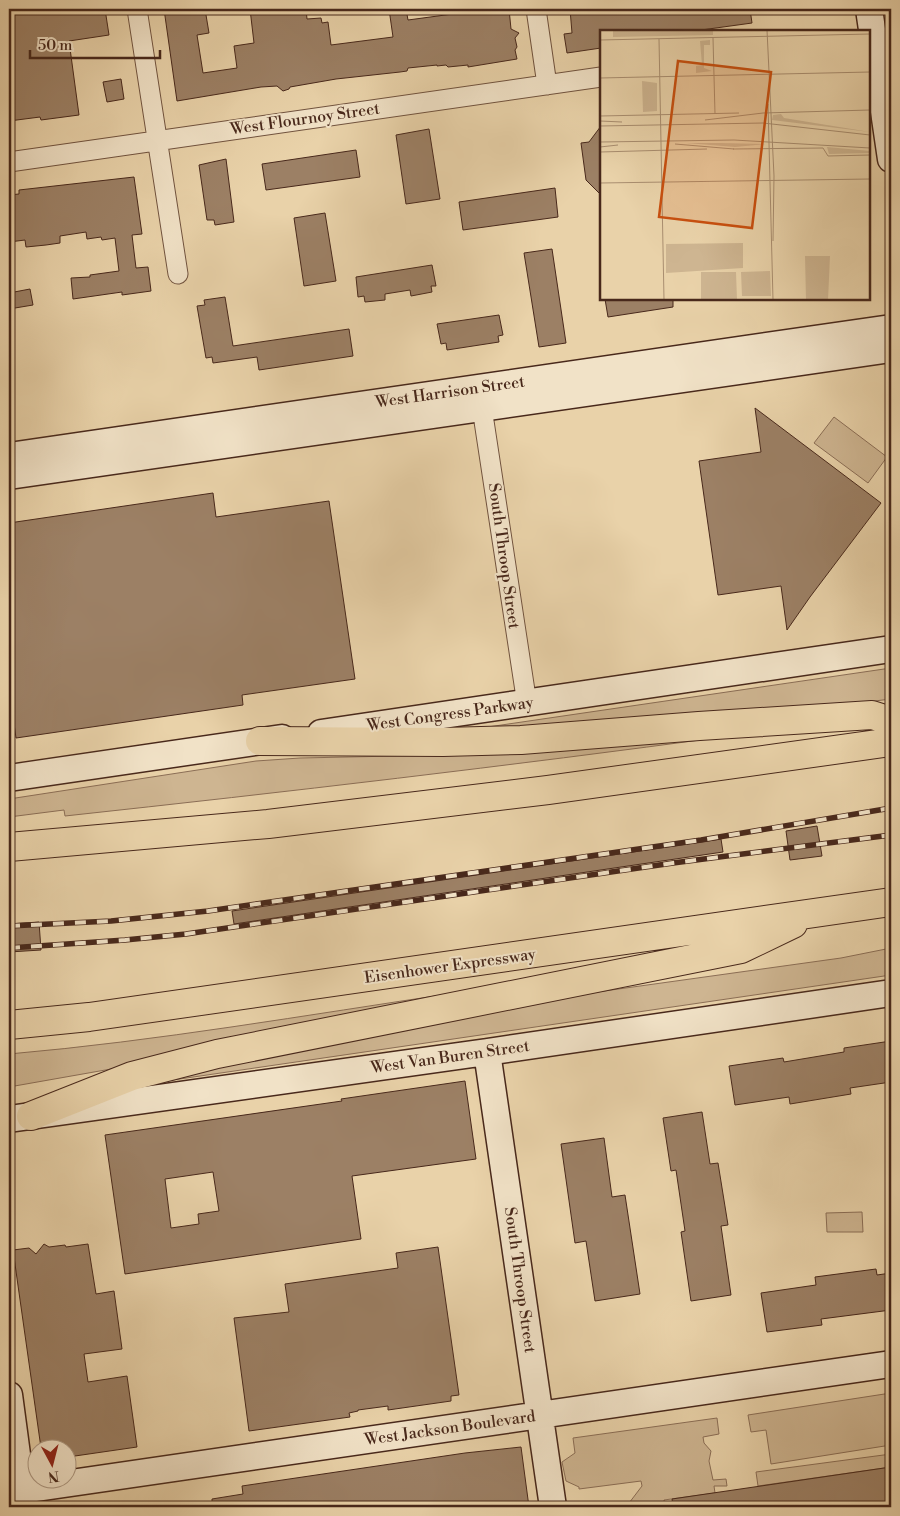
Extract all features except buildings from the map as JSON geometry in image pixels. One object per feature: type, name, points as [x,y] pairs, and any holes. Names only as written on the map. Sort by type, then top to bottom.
[{"type":"highway","points":[[260,741],[481,742],[872,715],[891,720]]},
{"type":"highway","points":[[9,846],[268,824],[548,790],[891,742]]},
{"type":"highway","name":"Eisenhower Expressway","points":[[9,1025],[89,1017],[891,902]]},
{"type":"highway","points":[[20,1118],[132,1076],[217,1054],[740,949],[818,913]]},
{"type":"street","points":[[137,9],[178,274]]},
{"type":"street","points":[[536,9],[547,85]]},
{"type":"street","points":[[869,9],[871,37],[886,92],[891,159]]},
{"type":"street","name":"West Flournoy Street","points":[[9,162],[600,77]]},
{"type":"street","name":"West Harrison Street","points":[[9,456],[891,328]]},
{"type":"street","name":"West Harrison Street","points":[[9,476],[891,349]]},
{"type":"street","name":"South Throop Street","points":[[482,408],[527,704]]},
{"type":"street","name":"West Congress Parkway","points":[[9,778],[527,704],[891,649]]},
{"type":"street","name":"West Van Buren Street","points":[[20,1118],[891,993]]},
{"type":"street","name":"South Throop Street","points":[[487,1052],[553,1507]]},
{"type":"street","name":"West Jackson Boulevard","points":[[18,1496],[540,1415],[891,1364]]},
{"type":"street","points":[[9,1394],[18,1496]]},
{"type":"shaded area","points":[[834,417],[887,457],[868,483],[814,443]]},
{"type":"shaded area","points":[[891,668],[891,699],[440,734]]},
{"type":"shaded area","points":[[730,736],[231,798],[65,816],[64,810],[9,817],[9,799],[256,761],[300,758],[492,754]]},
{"type":"shaded area","points":[[891,948],[891,975],[166,1081],[204,1067],[518,1003],[841,958]]},
{"type":"shaded area","points":[[455,993],[162,1055],[111,1069],[9,1087],[9,1054],[176,1035]]},
{"type":"shaded area","points":[[862,1212],[863,1232],[827,1232],[826,1213]]},
{"type":"shaded area","points":[[891,1393],[891,1445],[771,1464],[766,1430],[751,1432],[748,1415]]},
{"type":"shaded area","points":[[717,1418],[719,1434],[703,1437],[704,1443],[711,1451],[709,1461],[713,1480],[726,1479],[727,1486],[714,1486],[715,1493],[664,1500],[665,1507],[626,1507],[642,1486],[641,1481],[579,1489],[579,1487],[566,1481],[562,1462],[575,1453],[573,1438]]},
{"type":"shaded area","points":[[891,1454],[891,1467],[758,1486],[756,1472]]},
{"type":"railway","points":[[9,926],[111,921],[208,911],[701,840],[891,808]]},
{"type":"railway","points":[[9,948],[186,934],[673,863],[891,835]]}]
